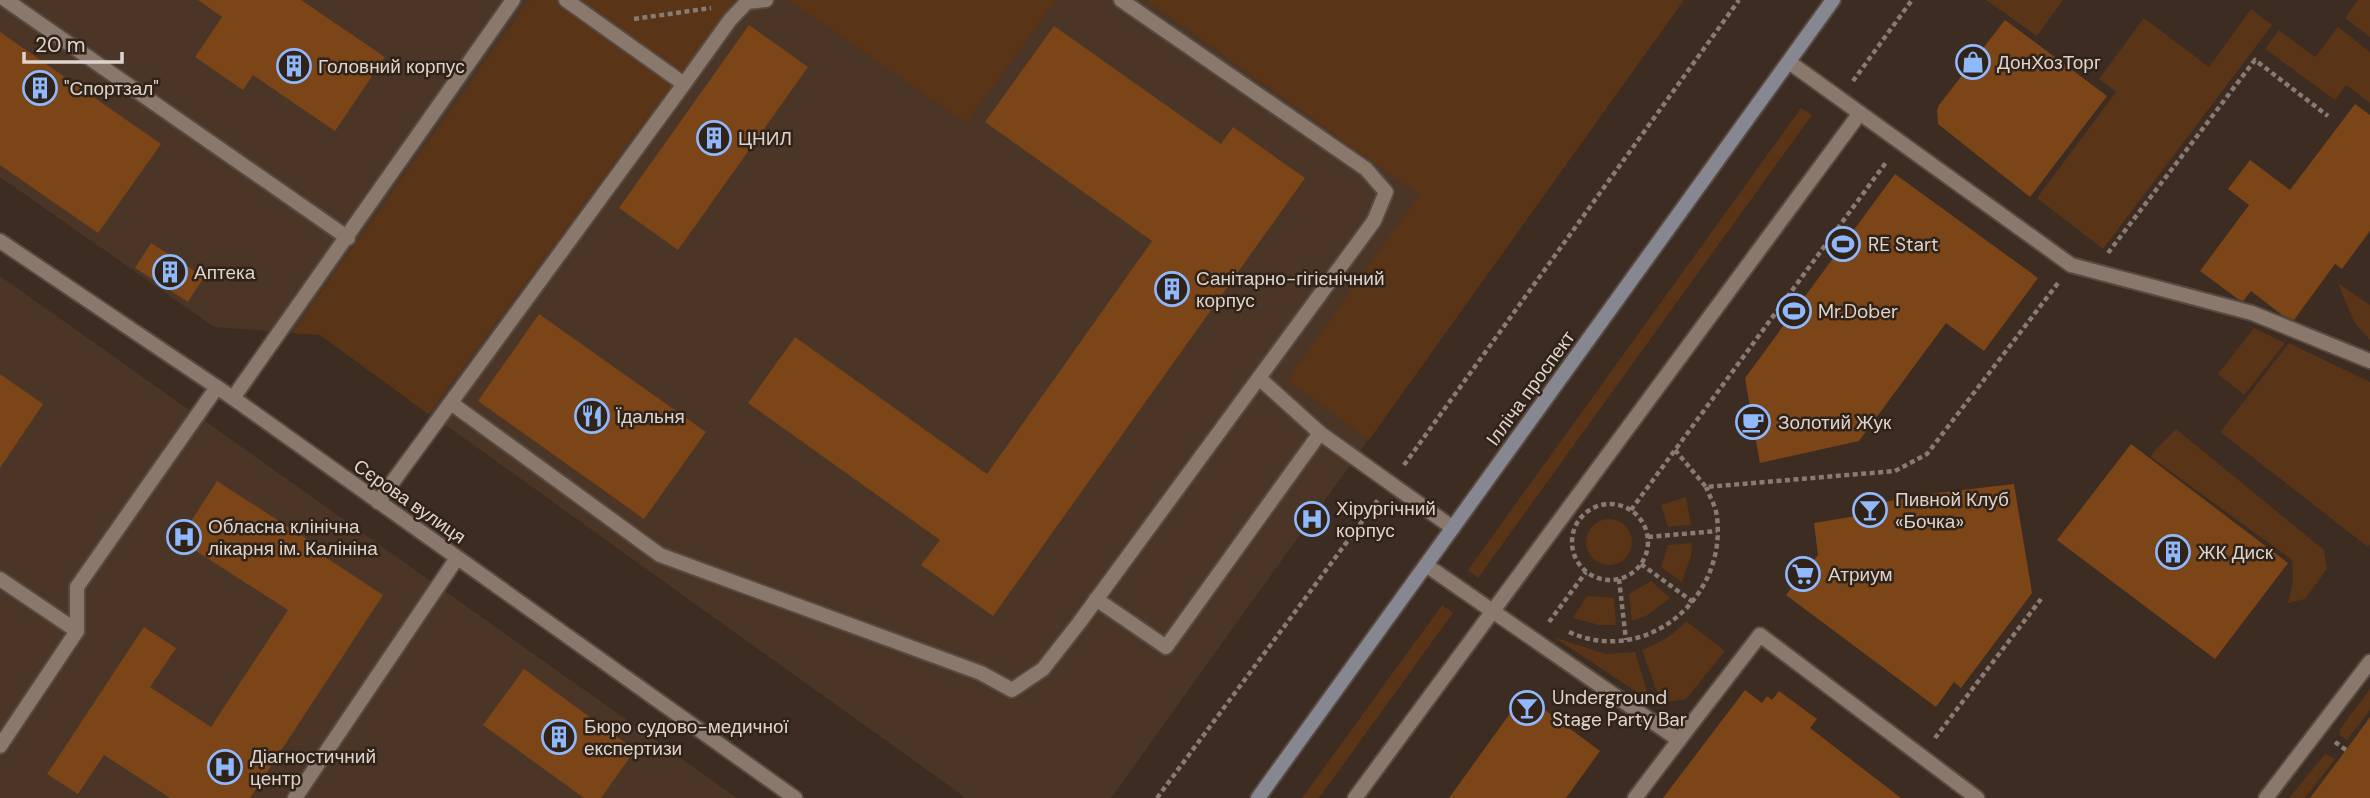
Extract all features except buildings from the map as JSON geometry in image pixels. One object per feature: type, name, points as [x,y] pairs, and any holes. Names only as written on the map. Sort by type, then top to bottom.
[{"type":"main road","name":"Ілліча проспект","points":[[1258,798],[1833,0]]},
{"type":"street","points":[[6,0],[348,237]]},
{"type":"street","points":[[233,398],[513,0]]},
{"type":"street","points":[[566,0],[684,84]]},
{"type":"street","points":[[378,502],[730,20],[747,2],[766,0]]},
{"type":"street","points":[[451,403],[660,555],[981,673],[1012,690],[1043,669],[1096,600],[1374,221],[1386,192],[1366,169],[1121,0]]},
{"type":"street","points":[[1789,62],[2071,265],[2252,313],[2370,361]]},
{"type":"street","points":[[1355,798],[1860,113]]},
{"type":"street","name":"Сєрова вулиця","points":[[0,241],[233,398],[792,797]]},
{"type":"street","points":[[1259,378],[1320,433],[1453,528]]},
{"type":"street","points":[[0,746],[77,631],[77,587],[217,387]]},
{"type":"street","points":[[1096,600],[1166,647],[1320,433]]},
{"type":"street","points":[[295,798],[457,558]]},
{"type":"street","points":[[1426,565],[1679,740]]},
{"type":"street","points":[[0,579],[77,631]]},
{"type":"street","points":[[1635,798],[1760,635],[1976,798]]},
{"type":"street","points":[[2266,798],[2370,662]]},
{"type":"path","points":[[1157,798],[1391,482],[1739,0]]},
{"type":"path","points":[[601,24],[747,2]]},
{"type":"path","points":[[2095,270],[2255,60],[2329,116]]},
{"type":"path","points":[[1631,510],[1900,142]]},
{"type":"path","points":[[1706,487],[1895,471],[1927,454],[2071,265]]},
{"type":"path","points":[[1550,622],[1573,634],[1606,641],[1626,640],[1664,627],[1693,603],[1708,577],[1717,548],[1717,515],[1706,487],[1675,450]]},
{"type":"path","points":[[1615,504],[1631,510],[1642,521],[1648,537],[1648,547],[1641,564],[1635,571],[1619,579],[1603,580],[1586,572],[1578,563],[1572,549],[1572,535],[1578,522],[1588,511],[1601,505],[1615,504]]},
{"type":"path","points":[[1648,537],[1717,531]]},
{"type":"path","points":[[1641,564],[1693,603]]},
{"type":"path","points":[[1536,640],[1586,572]]},
{"type":"path","points":[[1619,579],[1626,640]]},
{"type":"path","points":[[1921,756],[2041,599]]},
{"type":"shaded area","points":[[0,0],[1684,0],[1111,798],[966,798],[320,335],[214,327],[0,177]]},
{"type":"shaded area","points":[[529,0],[735,0],[428,414],[320,335],[292,333]]},
{"type":"shaded area","points":[[788,0],[1056,0],[966,123]]},
{"type":"shaded area","points":[[1146,0],[1684,0],[1369,440],[1287,380],[1419,195]]},
{"type":"shaded area","points":[[1986,0],[2063,0],[2037,36]]},
{"type":"shaded area","points":[[2358,0],[2370,0],[2370,37],[2345,18]]},
{"type":"shaded area","points":[[2251,9],[2272,25],[2103,249],[2037,198],[2116,92],[2099,79],[2144,18],[2209,67]]},
{"type":"shaded area","points":[[2338,27],[2370,52],[2370,103],[2346,85],[2335,100],[2265,49],[2279,30],[2315,57]]},
{"type":"shaded area","points":[[1801,108],[1812,115],[1478,578],[1468,570]]},
{"type":"shaded area","name":"Обласна клінічна лікарня ім. Калініна","points":[[0,276],[737,798],[0,798]]},
{"type":"shaded area","points":[[2338,283],[2370,305],[2370,340],[2354,322]]},
{"type":"shaded area","points":[[2254,328],[2285,343],[2244,395],[2218,374]]},
{"type":"shaded area","points":[[2289,343],[2370,382],[2368,547],[2220,432]]},
{"type":"shaded area","points":[[2176,429],[2324,550],[2327,569],[2305,599],[2288,603],[2293,580],[2292,560],[2151,457]]},
{"type":"shaded area","points":[[1686,497],[1691,525],[1668,527],[1661,505]]},
{"type":"shaded area","points":[[1609,519],[1618,520],[1625,526],[1631,533],[1631,551],[1625,558],[1618,564],[1609,565],[1600,564],[1593,558],[1587,551],[1586,542],[1587,533],[1593,526],[1600,520]]},
{"type":"shaded area","points":[[1692,543],[1691,556],[1682,582],[1661,567],[1668,545]]},
{"type":"shaded area","points":[[1651,581],[1670,598],[1646,616],[1632,621],[1629,594]]},
{"type":"shaded area","points":[[1587,596],[1614,598],[1616,625],[1599,625],[1573,618]]},
{"type":"shaded area","points":[[1442,605],[1453,613],[1319,798],[1302,798]]},
{"type":"shaded area","points":[[1686,621],[1725,651],[1686,699],[1661,703],[1642,650],[1666,638]]},
{"type":"shaded area","points":[[1554,637],[1605,654],[1635,652],[1650,701]]},
{"type":"shaded area","points":[[2370,689],[2370,710],[2347,740],[2340,735],[2340,729]]},
{"type":"shaded area","points":[[2325,754],[2335,759],[2305,798],[2289,798]]},
{"type":"place","name":"ДонХозТорг","points":[[1973,62]]},
{"type":"place","name":"Головний корпус","points":[[294,66]]},
{"type":"place","name":"\"Спортзал\"","points":[[40,88]]},
{"type":"place","name":"ЦНИЛ","points":[[714,138]]},
{"type":"place","name":"RE Start","points":[[1843,244]]},
{"type":"place","name":"Аптека","points":[[170,272]]},
{"type":"place","name":"Санітарно-гігієнічний корпус","points":[[1172,289]]},
{"type":"place","name":"Mr.Dober","points":[[1794,311]]},
{"type":"place","name":"Їдальня","points":[[592,416]]},
{"type":"place","name":"Золотий Жук","points":[[1753,422]]},
{"type":"place","name":"Пивной Клуб «Бочка»","points":[[1870,510]]},
{"type":"place","name":"Хірургічний корпус","points":[[1312,519]]},
{"type":"place","name":"Обласна клінічна лікарня ім. Калініна","points":[[184,537]]},
{"type":"place","name":"ЖК Диск","points":[[2173,552]]},
{"type":"place","name":"Атриум","points":[[1803,574]]},
{"type":"place","name":"Underground Stage Party Bar","points":[[1527,708]]},
{"type":"place","name":"Бюро судово-медичної експертизи","points":[[559,737]]},
{"type":"place","name":"Діагностичний центр","points":[[225,767]]}]
